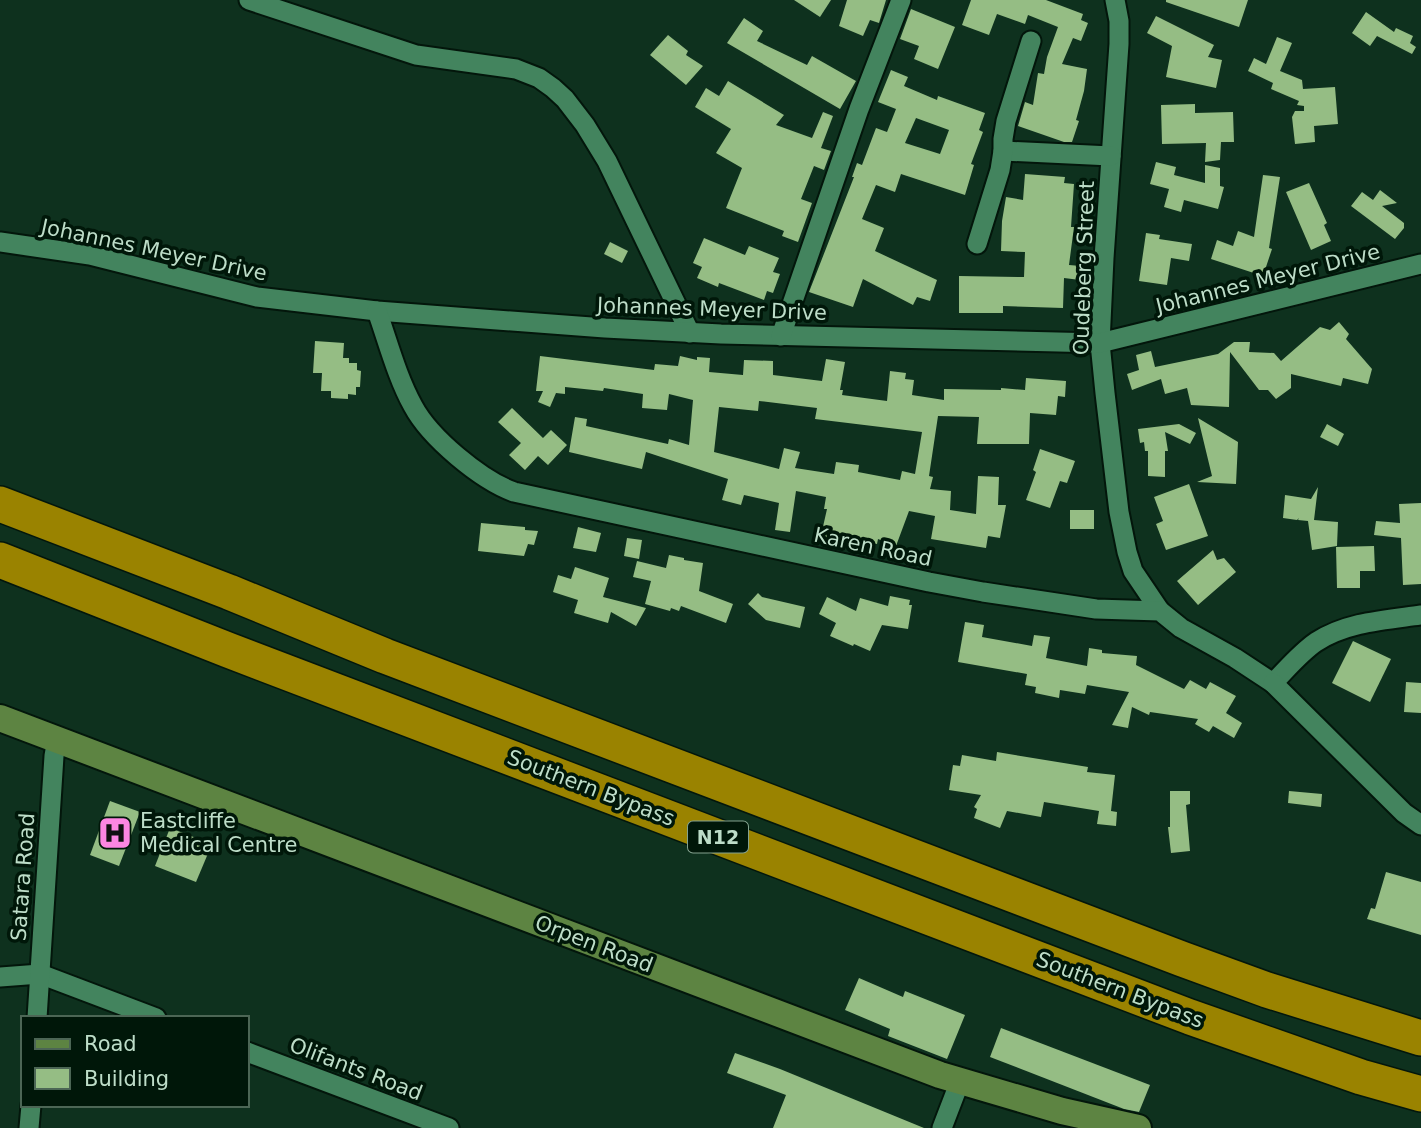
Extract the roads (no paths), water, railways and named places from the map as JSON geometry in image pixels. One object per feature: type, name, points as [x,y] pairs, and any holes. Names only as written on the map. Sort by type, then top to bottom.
[{"type":"highway","name":"N12","points":[[7,505],[385,656],[1182,958],[1267,990],[1421,1038]]},
{"type":"highway","name":"Southern Bypass","points":[[0,560],[228,650],[1190,1017],[1360,1077],[1421,1094]]},
{"type":"highway","points":[[0,582],[47,596],[79,590]]},
{"type":"street","points":[[249,0],[416,55],[516,69],[546,83],[565,99],[599,147],[690,333]]},
{"type":"street","points":[[780,335],[859,109],[901,0]]},
{"type":"street","name":"Oudeberg Street","points":[[1115,0],[1119,44],[1100,343],[1119,512],[1127,552],[1133,571],[1160,611]]},
{"type":"street","points":[[976,244],[993,197],[1003,151],[1006,121],[1031,41]]},
{"type":"street","points":[[1003,151],[1111,156]]},
{"type":"street","name":"Johannes Meyer Drive","points":[[0,242],[90,255],[257,297],[377,311],[690,333],[1100,343],[1421,264]]},
{"type":"street","name":"Karen Road","points":[[377,311],[406,391],[419,416],[461,459],[499,487],[531,497],[929,582],[1096,608],[1160,611]]},
{"type":"street","points":[[1160,611],[1197,638],[1273,683],[1404,813],[1421,825]]},
{"type":"street","points":[[1273,683],[1314,643],[1334,632],[1360,624],[1421,615]]},
{"type":"street","points":[[0,718],[55,748]]},
{"type":"street","points":[[0,735],[55,748]]},
{"type":"street","name":"Satara Road","points":[[37,1016],[55,748]]},
{"type":"street","name":"Orpen Road","points":[[55,748],[656,985],[957,1089],[1059,1128]]},
{"type":"street","points":[[0,977],[40,974],[151,1016]]},
{"type":"street","name":"Olifants Road","points":[[248,1052],[449,1128]]},
{"type":"street","points":[[942,1128],[957,1089]]},
{"type":"street","name":"Orpen Road","points":[[957,1089],[1138,1128]]},
{"type":"street","points":[[29,1128],[31,1107]]},
{"type":"place","name":"Eastcliffe Medical Centre","points":[[115,833]]}]
